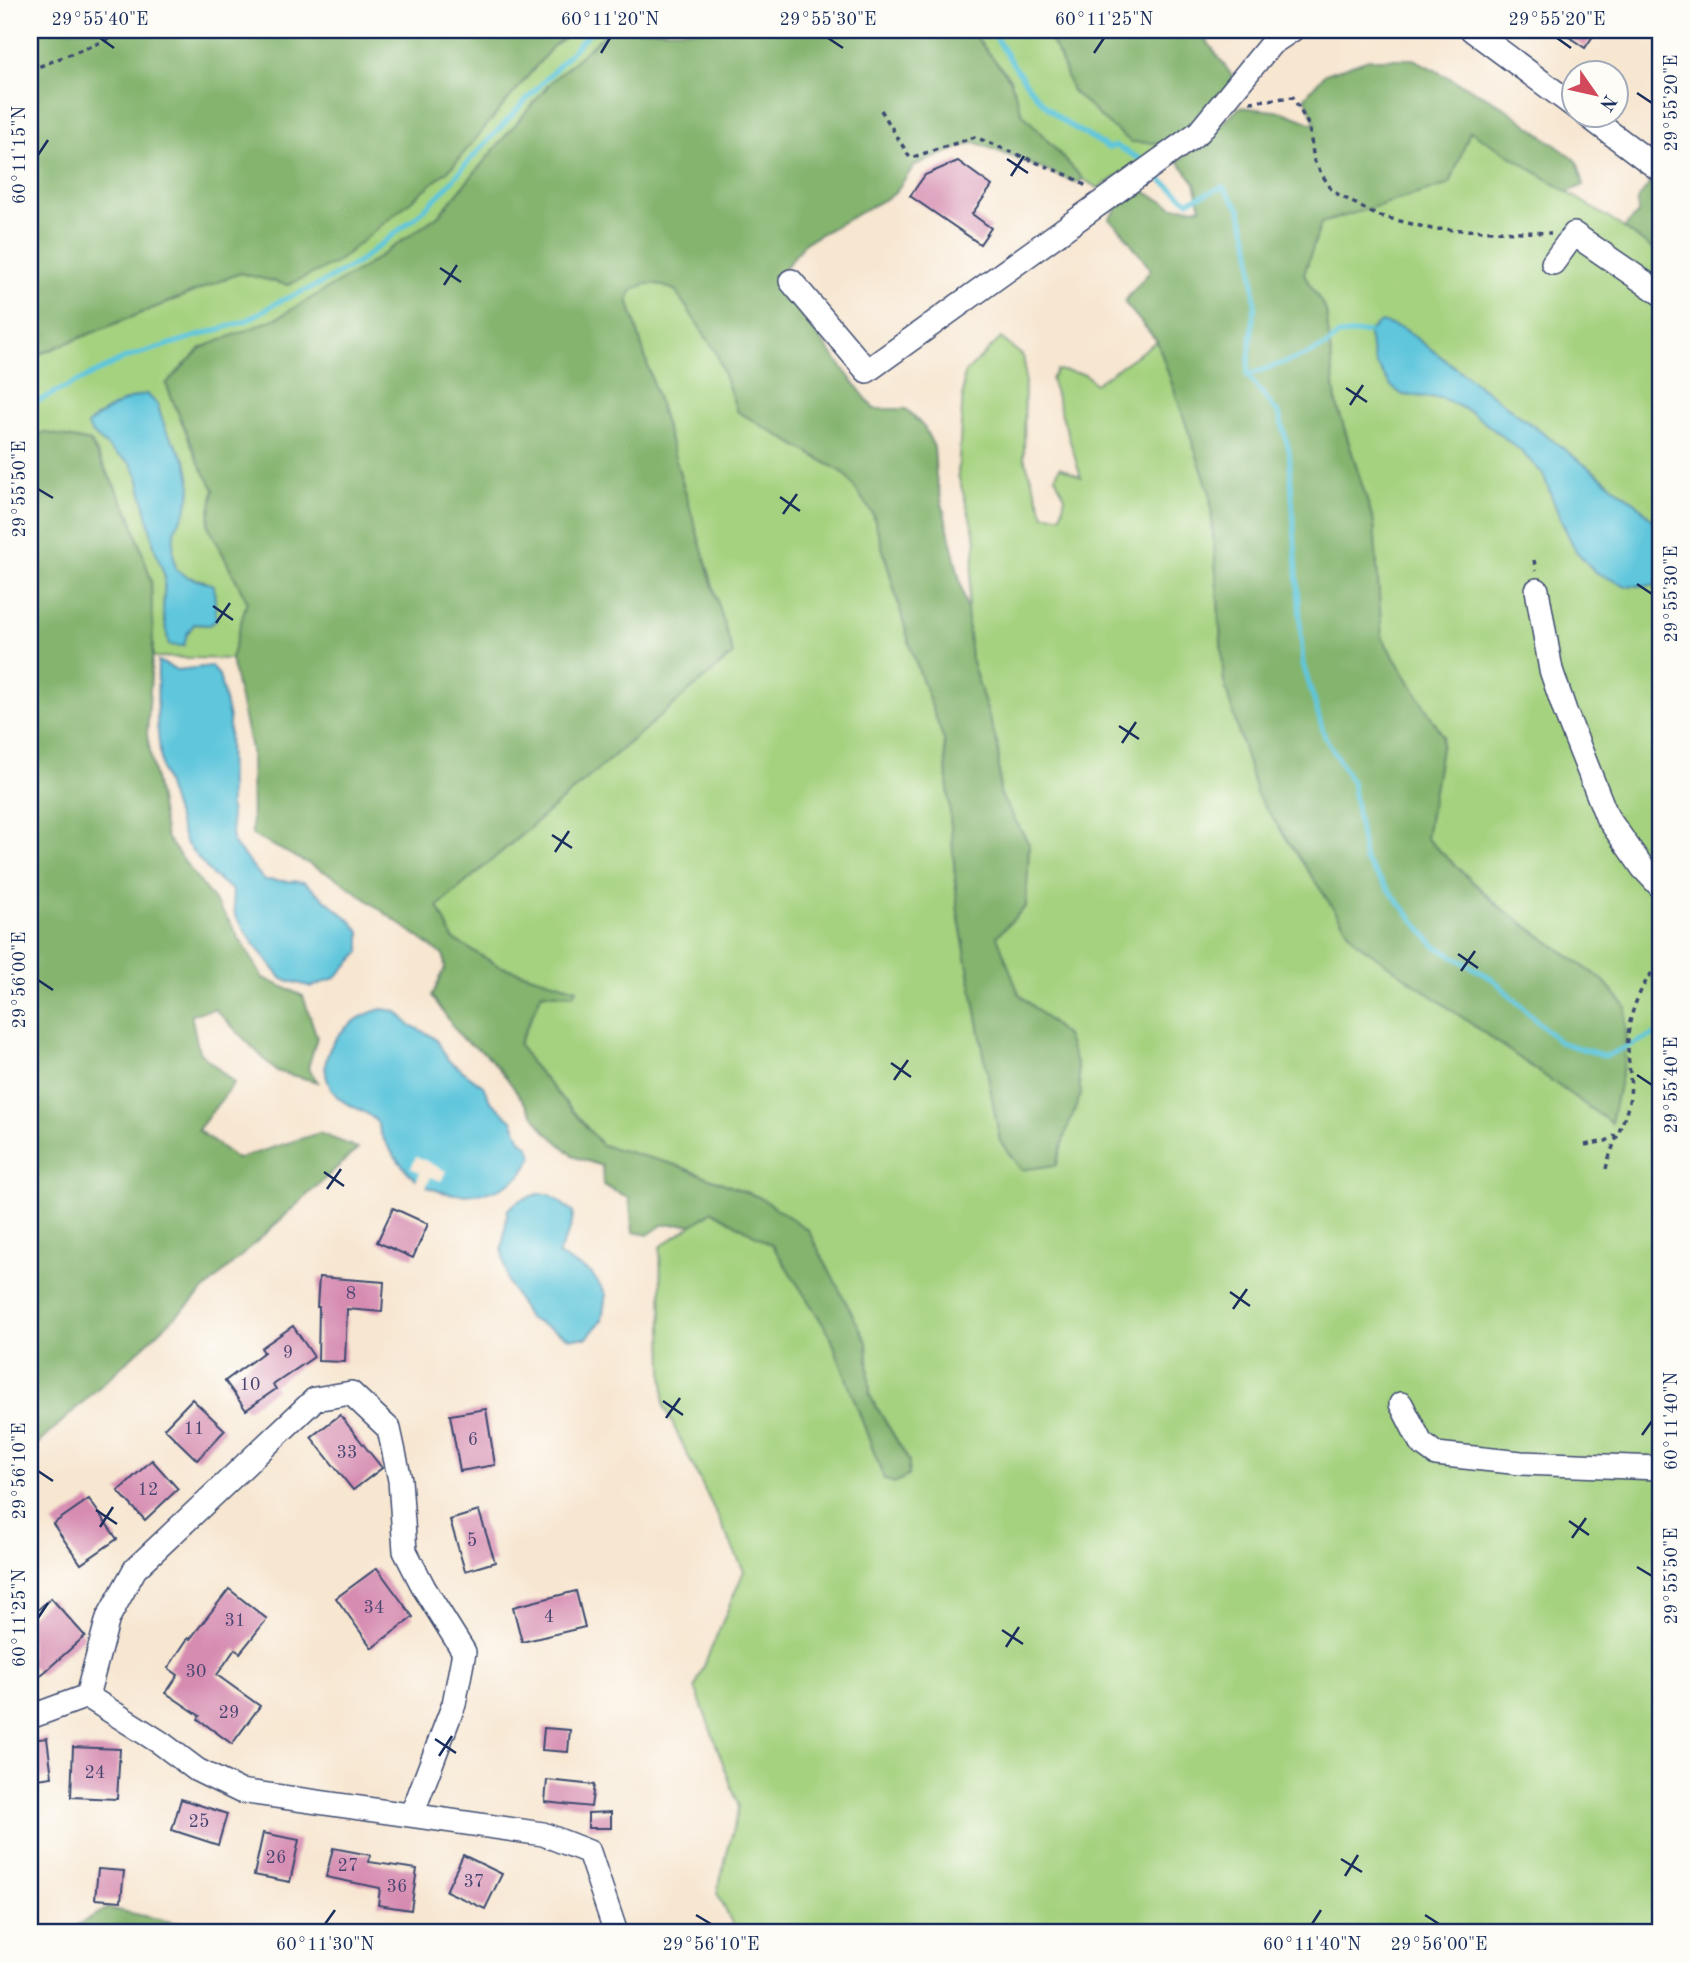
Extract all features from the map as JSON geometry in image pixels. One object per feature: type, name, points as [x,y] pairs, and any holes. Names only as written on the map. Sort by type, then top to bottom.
[{"type":"street","points":[[791,281],[867,371],[1199,132],[1271,44],[1292,30]]},
{"type":"street","points":[[1472,30],[1560,96]]},
{"type":"street","points":[[1607,130],[1660,170]]},
{"type":"street","points":[[1553,262],[1574,234],[1660,293]]},
{"type":"street","points":[[1538,590],[1551,670],[1607,817],[1660,886]]},
{"type":"street","points":[[87,1696],[108,1618],[135,1569],[314,1399],[351,1393],[389,1429],[400,1480],[405,1551],[424,1588],[464,1652],[454,1704],[412,1814]]},
{"type":"street","points":[[1401,1404],[1421,1443],[1436,1454],[1521,1463],[1660,1468]]},
{"type":"street","points":[[30,1717],[87,1696]]},
{"type":"street","points":[[87,1696],[161,1743],[197,1770],[240,1791],[543,1834],[589,1852],[616,1933]]},
{"type":"path","points":[[30,70],[132,30]]},
{"type":"path","points":[[1247,102],[1293,97],[1309,127],[1314,161],[1332,191],[1376,215],[1432,229],[1574,234]]},
{"type":"path","points":[[881,110],[910,158],[975,137],[1072,177],[1107,199]]},
{"type":"path","points":[[1606,1169],[1629,1105],[1629,1031],[1642,990],[1660,963]]},
{"type":"path","points":[[1585,1145],[1606,1142],[1617,1133]]},
{"type":"green space","points":[[30,30],[575,30],[553,46],[452,167],[336,263],[288,285],[240,273],[30,358]]},
{"type":"green space","points":[[575,30],[610,30],[552,81],[439,215],[363,268],[277,318],[201,348],[166,384],[200,465],[214,489],[208,525],[247,601],[231,659],[153,657],[151,580],[130,515],[91,442],[43,432],[30,444],[30,358],[240,273],[288,285],[452,167],[553,46]],"holes":[[[157,404],[166,430],[186,461],[191,487],[186,510],[174,531],[173,553],[176,570],[188,577],[205,581],[210,625],[194,624],[187,634],[169,645],[163,612],[165,577],[155,549],[139,480],[131,463],[96,417],[115,407]]]},
{"type":"green space","points":[[610,30],[970,30],[1010,79],[1022,113],[1083,179],[1077,183],[975,142],[915,165],[894,194],[806,242],[775,280],[874,409],[906,409],[924,427],[934,447],[936,477],[967,611],[971,659],[998,746],[1000,794],[1029,844],[1026,906],[997,936],[1019,994],[1066,1036],[1077,1065],[1081,1094],[1056,1165],[1021,1170],[1000,1141],[958,913],[944,740],[912,652],[873,514],[845,474],[737,411],[716,352],[675,290],[657,284],[645,284],[632,290],[628,299],[733,654],[438,906],[453,939],[499,966],[577,989],[573,995],[542,993],[519,1044],[531,1063],[602,1145],[676,1165],[761,1198],[808,1230],[867,1342],[870,1396],[909,1461],[908,1476],[894,1483],[884,1479],[830,1335],[773,1246],[713,1211],[694,1224],[662,1225],[648,1235],[633,1232],[629,1198],[603,1185],[602,1166],[575,1157],[545,1131],[506,1077],[486,1054],[462,1039],[432,996],[445,968],[444,956],[337,878],[252,835],[251,749],[231,659],[247,601],[208,525],[214,489],[200,465],[166,384],[201,348],[277,318],[363,268],[439,215],[552,81]]},
{"type":"green space","points":[[970,30],[1044,30],[1060,57],[1073,91],[1131,142],[1161,143],[1157,152],[1098,188],[1083,179],[1022,113],[1010,79]]},
{"type":"green space","points":[[1044,30],[1199,30],[1235,80],[1204,114],[1175,137],[1161,143],[1131,142],[1072,91],[1060,57]]},
{"type":"green space","points":[[1369,59],[1414,59],[1501,105],[1577,161],[1584,185],[1568,192],[1470,131],[1450,184],[1321,223],[1304,274],[1326,311],[1336,402],[1374,523],[1382,638],[1443,736],[1426,838],[1498,906],[1604,981],[1626,1007],[1625,1057],[1611,1123],[1356,942],[1257,795],[1224,682],[1210,493],[1157,341],[1124,302],[1151,270],[1122,231],[1109,219],[1129,194],[1143,191],[1174,207],[1201,208],[1195,183],[1178,161],[1204,142],[1240,107],[1283,112],[1316,125],[1305,97],[1325,74]]},
{"type":"green space","points":[[1470,130],[1660,254],[1660,528],[1637,504],[1404,329],[1403,395],[1442,398],[1471,412],[1520,450],[1543,474],[1576,551],[1626,586],[1660,585],[1660,1933],[737,1933],[717,1893],[739,1807],[695,1687],[744,1571],[664,1406],[660,1247],[713,1211],[773,1246],[830,1335],[884,1479],[909,1461],[870,1396],[867,1342],[761,1198],[676,1165],[602,1146],[531,1063],[519,1044],[542,993],[572,995],[577,989],[499,966],[453,939],[438,906],[733,654],[628,299],[632,290],[645,284],[657,284],[675,290],[716,352],[737,411],[845,474],[873,514],[912,652],[944,740],[958,913],[1000,1141],[1056,1165],[1065,1135],[1066,1036],[1019,994],[996,936],[1026,906],[1029,844],[1000,794],[998,746],[971,659],[967,611],[976,539],[958,475],[964,374],[1001,338],[1023,356],[1024,457],[1044,515],[1061,516],[1065,497],[1055,477],[1060,467],[1081,477],[1051,379],[1057,370],[1085,374],[1095,384],[1157,341],[1210,493],[1224,682],[1257,795],[1626,1007],[1604,981],[1499,906],[1426,838],[1443,736],[1382,638],[1374,523],[1336,402],[1326,311],[1304,274],[1321,223],[1450,184]]},
{"type":"green space","points":[[1651,182],[1660,189],[1660,254],[1624,228],[1638,213],[1638,199]]},
{"type":"green space","points":[[43,432],[90,442],[130,515],[151,580],[153,644],[147,735],[166,837],[230,922],[263,978],[303,996],[317,1037],[308,1068],[318,1082],[276,1071],[215,1009],[191,1014],[199,1052],[234,1083],[198,1130],[237,1159],[319,1133],[358,1148],[30,1451],[30,444]]},
{"type":"green space","points":[[108,1908],[221,1933],[63,1933]]},
{"type":"water","points":[[1381,322],[1404,329],[1637,504],[1660,528],[1660,585],[1626,586],[1595,572],[1576,551],[1543,474],[1520,450],[1471,412],[1442,398],[1403,395],[1392,387],[1375,362],[1368,332]]},
{"type":"water","points":[[147,394],[157,404],[166,430],[186,461],[191,487],[186,510],[174,531],[173,553],[176,570],[188,577],[214,585],[216,620],[210,625],[194,624],[187,634],[184,646],[169,645],[163,612],[165,577],[155,549],[139,480],[131,463],[116,454],[92,433],[87,425],[116,406]]},
{"type":"water","points":[[158,661],[177,670],[211,666],[219,675],[229,718],[233,843],[264,880],[304,882],[351,921],[360,932],[360,952],[335,978],[312,987],[282,979],[235,916],[232,890],[212,875],[185,842],[162,770],[157,724]]},
{"type":"water","points":[[382,1009],[396,1011],[410,1025],[430,1035],[437,1041],[448,1060],[483,1086],[490,1101],[512,1120],[533,1157],[517,1178],[505,1186],[477,1194],[462,1195],[433,1189],[420,1182],[401,1164],[371,1116],[344,1102],[335,1094],[325,1066],[334,1041],[356,1020]]},
{"type":"water","points":[[538,1194],[549,1194],[573,1212],[570,1229],[558,1255],[591,1273],[606,1294],[602,1320],[587,1338],[570,1338],[528,1318],[508,1282],[502,1249],[508,1209],[520,1200]]},
{"type":"pier","points":[[416,1156],[446,1171],[441,1181],[431,1177],[425,1189],[415,1183],[420,1173],[411,1168]]},
{"type":"building","points":[[1559,30],[1597,30],[1585,48]]},
{"type":"building","points":[[958,161],[992,186],[972,214],[991,228],[980,244],[910,196],[925,175]]},
{"type":"building","points":[[393,1208],[428,1224],[413,1258],[377,1242]]},
{"type":"building","points":[[319,1277],[384,1282],[382,1312],[347,1309],[345,1362],[318,1361]]},
{"type":"building","points":[[293,1326],[314,1357],[273,1385],[276,1389],[246,1410],[225,1381],[264,1352],[261,1348]]},
{"type":"building","points":[[192,1399],[225,1430],[197,1460],[164,1428]]},
{"type":"building","points":[[486,1409],[495,1465],[460,1471],[450,1415]]},
{"type":"building","points":[[340,1415],[382,1468],[353,1490],[311,1437]]},
{"type":"building","points":[[152,1460],[178,1489],[145,1520],[118,1491]]},
{"type":"building","points":[[89,1499],[117,1539],[81,1564],[53,1524]]},
{"type":"building","points":[[479,1511],[495,1562],[465,1571],[450,1520]]},
{"type":"building","points":[[377,1568],[413,1617],[372,1648],[336,1598]]},
{"type":"building","points":[[229,1589],[267,1619],[240,1653],[235,1649],[217,1675],[260,1706],[232,1744],[198,1719],[200,1716],[166,1693],[178,1675],[168,1668],[188,1638],[190,1639]]},
{"type":"building","points":[[576,1591],[585,1627],[522,1642],[513,1607]]},
{"type":"building","points":[[51,1598],[85,1636],[40,1676],[30,1664],[30,1617]]},
{"type":"building","points":[[544,1728],[570,1730],[568,1752],[542,1750]]},
{"type":"building","points":[[47,1738],[52,1777],[30,1780],[30,1740]]},
{"type":"building","points":[[73,1747],[120,1749],[117,1799],[71,1797]]},
{"type":"building","points":[[547,1780],[594,1785],[591,1807],[545,1802]]},
{"type":"building","points":[[181,1799],[227,1814],[218,1845],[172,1830]]},
{"type":"building","points":[[611,1812],[611,1828],[588,1828],[588,1813]]},
{"type":"building","points":[[263,1833],[299,1840],[290,1882],[254,1875]]},
{"type":"building","points":[[333,1848],[370,1855],[369,1862],[417,1869],[411,1910],[378,1905],[380,1888],[326,1877]]},
{"type":"building","points":[[463,1855],[502,1874],[485,1909],[446,1891]]},
{"type":"building","points":[[98,1869],[124,1871],[121,1901],[95,1899]]},
{"type":"waterway","points":[[30,405],[125,358],[246,321],[357,263],[416,217],[445,189],[592,30]]},
{"type":"waterway","points":[[991,30],[1022,78],[1051,111],[1067,124],[1108,148],[1116,146],[1144,161]]},
{"type":"waterway","points":[[1155,175],[1188,201],[1223,187],[1240,209],[1251,251],[1255,305],[1247,375],[1279,414],[1289,450],[1303,664],[1325,737],[1352,782],[1365,861],[1434,945],[1494,980],[1559,1042],[1606,1056],[1660,1032]]},
{"type":"waterway","points":[[1247,375],[1301,357],[1326,346],[1338,335],[1368,332]]}]
